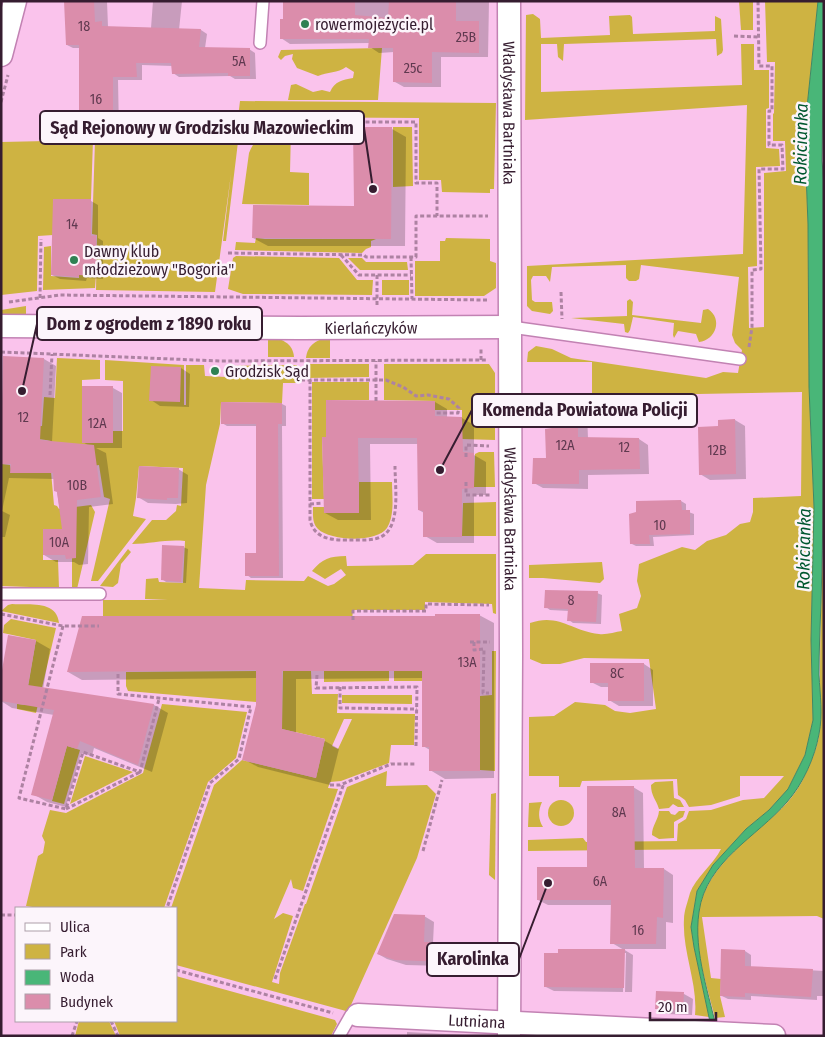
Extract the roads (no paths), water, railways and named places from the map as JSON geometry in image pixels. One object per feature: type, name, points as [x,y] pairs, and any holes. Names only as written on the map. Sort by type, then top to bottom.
[{"type":"street","points":[[1,55],[15,1]]},
{"type":"street","name":"Władysława Bartniaka","points":[[509,1],[511,327],[509,1029]]},
{"type":"street","name":"Kierlańczyków","points":[[1,326],[511,327]]},
{"type":"street","name":"Lutniana","points":[[354,1015],[509,1029],[774,1036]]},
{"type":"lane","points":[[260,43],[263,1]]},
{"type":"lane","name":"Kierlańczyków","points":[[511,327],[740,359]]},
{"type":"lane","points":[[1,594],[100,594]]},
{"type":"lane","points":[[339,1036],[354,1015]]},
{"type":"water","points":[[818,1],[824,1],[822,161],[824,185],[824,394],[819,666],[820,727],[811,761],[793,795],[775,815],[722,864],[711,878],[704,894],[699,912],[698,943],[703,974],[718,1036],[713,1036],[691,927],[697,891],[713,865],[746,829],[769,810],[788,789],[805,755],[813,720],[811,640],[814,507],[809,387],[808,224],[805,147],[806,117]]},
{"type":"place","name":"rowermojeżycie.pl","points":[[305,24]]},
{"type":"place","name":"Sąd Rejonowy w Grodzisku Mazowieckim","points":[[373,189]]},
{"type":"place","name":"Dawny klub młodzieżowy \"Bogoria\"","points":[[74,260]]},
{"type":"place","name":"Grodzisk Sąd","points":[[215,371]]},
{"type":"place","name":"Dom z ogrodem z 1890 roku","points":[[22,391]]},
{"type":"place","name":"Komenda Powiatowa Policji","points":[[440,470]]},
{"type":"place","name":"Karolinka","points":[[548,883]]},
{"type":"water label","name":"Rokicianka","points":[[801,144]]},
{"type":"water label","name":"Rokicianka","points":[[804,549]]}]
